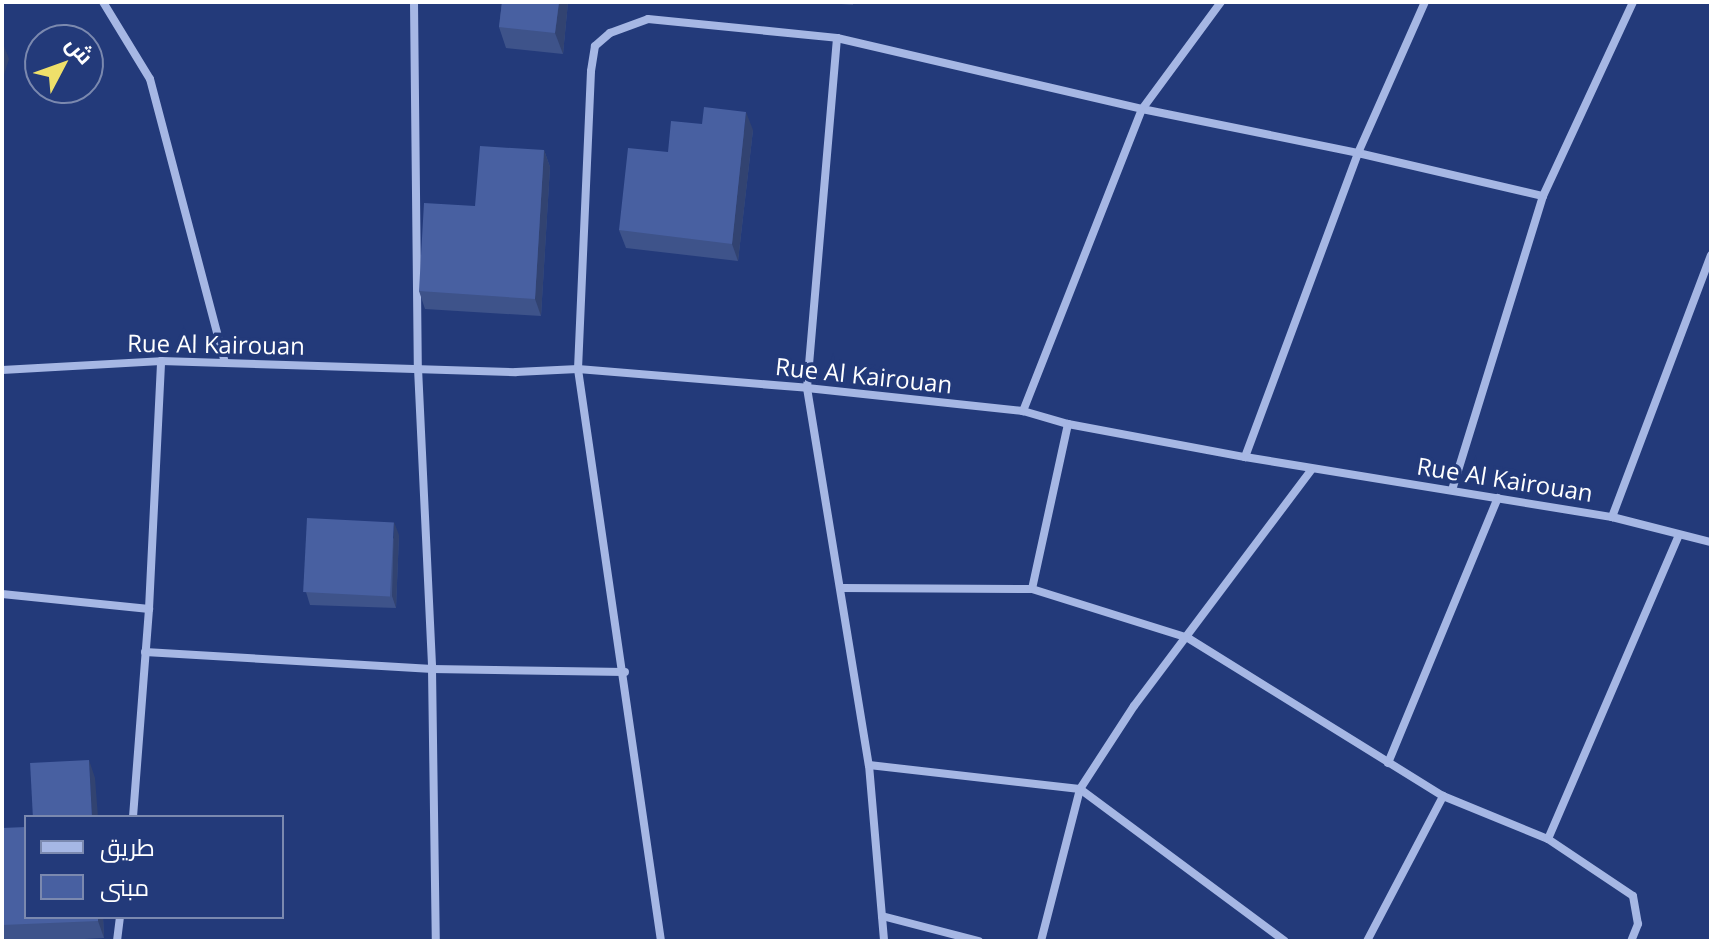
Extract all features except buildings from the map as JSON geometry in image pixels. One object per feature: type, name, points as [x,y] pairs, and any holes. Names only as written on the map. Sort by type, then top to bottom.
[{"type":"street","points":[[103,2],[150,79],[225,362]]},
{"type":"street","points":[[414,2],[418,368],[432,669],[436,941]]},
{"type":"street","points":[[1023,411],[1142,109],[1221,2]]},
{"type":"street","points":[[1245,457],[1358,153],[1425,2]]},
{"type":"street","points":[[1452,490],[1543,196],[1633,2]]},
{"type":"street","points":[[661,941],[625,672],[578,369],[591,71],[595,46],[610,33],[648,19],[837,38],[1142,109],[1358,153],[1543,196]]},
{"type":"street","points":[[837,38],[807,388],[869,765],[884,941]]},
{"type":"street","points":[[1612,517],[1711,255]]},
{"type":"street","points":[[133,815],[149,609],[161,361]]},
{"type":"street","name":"Rue Al Kairouan","points":[[2,370],[161,361],[516,372],[578,369],[807,388],[1023,411],[1068,424],[1245,457],[1612,517],[1711,542]]},
{"type":"street","points":[[1032,589],[1068,424]]},
{"type":"street","points":[[1041,941],[1080,789],[1134,706],[1312,469]]},
{"type":"street","points":[[1388,763],[1498,498]]},
{"type":"street","points":[[1548,839],[1679,535]]},
{"type":"street","points":[[842,588],[1032,589],[1188,638],[1443,796],[1548,839],[1633,896],[1638,924],[1631,941]]},
{"type":"street","points":[[2,594],[149,609]]},
{"type":"street","points":[[145,652],[432,669],[625,672]]},
{"type":"street","points":[[869,765],[1080,789],[1285,941]]},
{"type":"street","points":[[1367,941],[1443,796]]},
{"type":"street","points":[[882,916],[979,941]]},
{"type":"street","points":[[117,941],[120,919]]}]
